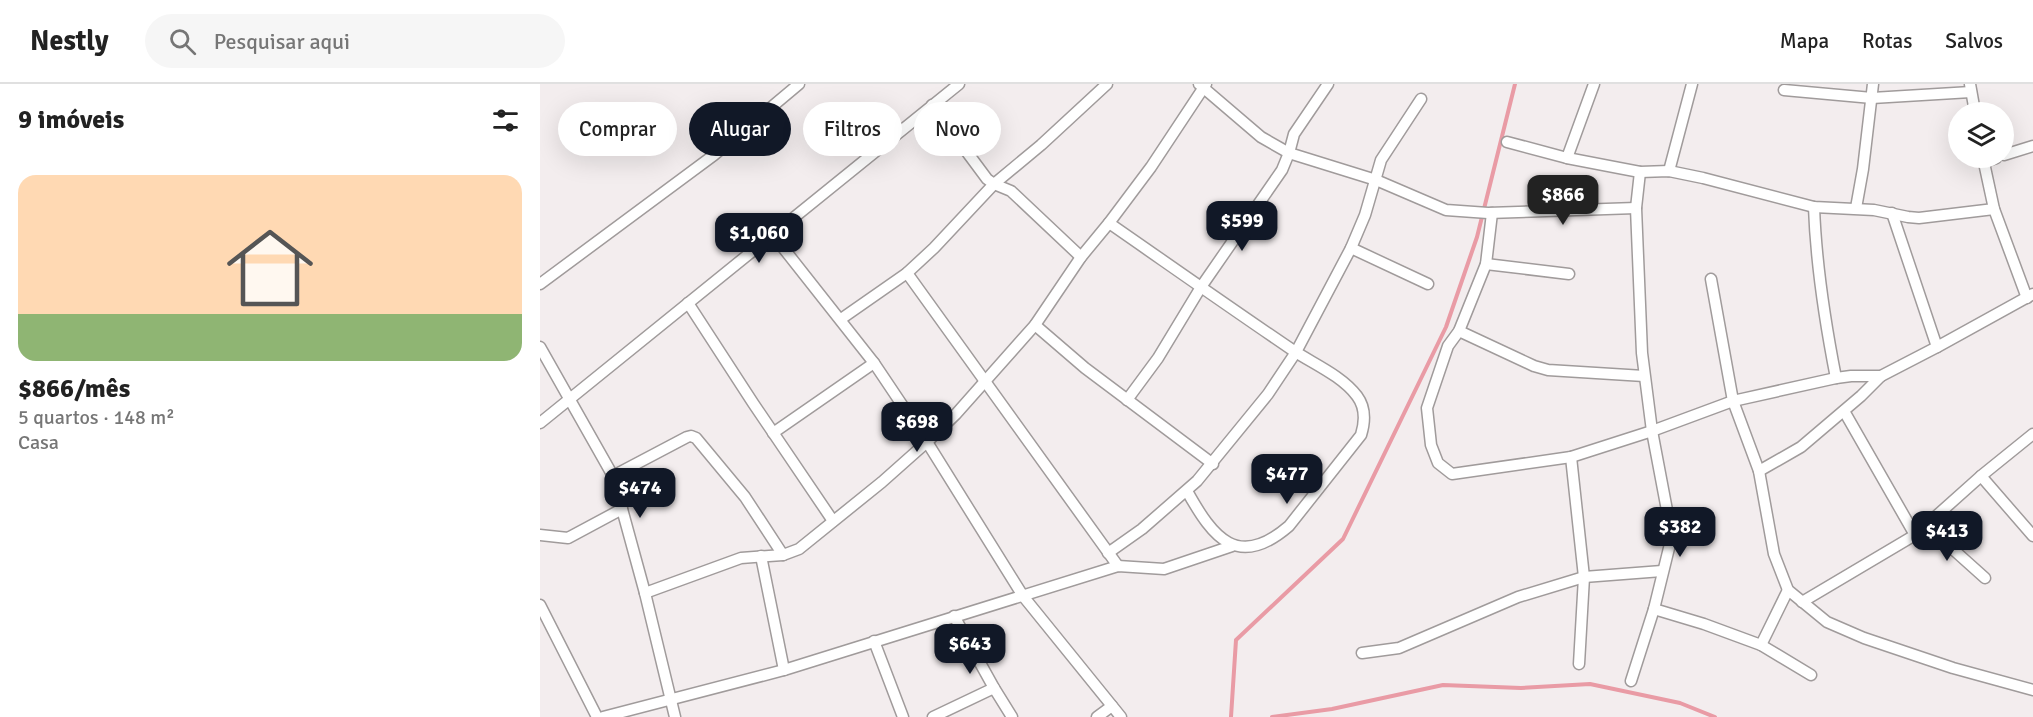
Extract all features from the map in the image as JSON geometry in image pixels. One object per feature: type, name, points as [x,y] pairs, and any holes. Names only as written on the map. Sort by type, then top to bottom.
[{"type":"street","points":[[540,284],[714,155],[799,84]]},
{"type":"street","points":[[936,102],[958,84]]},
{"type":"street","points":[[841,319],[907,273],[934,248],[994,184],[1041,145],[1107,84]]},
{"type":"street","points":[[1127,400],[1158,358],[1201,287],[1282,170],[1294,134],[1328,84]]},
{"type":"street","points":[[1567,158],[1594,84]]},
{"type":"street","points":[[1669,171],[1692,84]]},
{"type":"street","points":[[1856,208],[1873,84]]},
{"type":"street","points":[[645,593],[741,558],[783,555],[798,549],[882,482],[927,442],[956,414],[1035,325],[1081,257],[1151,167],[1202,85],[1261,137],[1289,153],[1376,180],[1446,210],[1490,213],[1636,208]]},
{"type":"street","points":[[1784,90],[1872,98],[1970,88]]},
{"type":"street","points":[[1108,553],[1142,529],[1187,491],[1213,464],[1268,394],[1296,352],[1351,248],[1381,160],[1421,99]]},
{"type":"street","points":[[540,423],[914,120]]},
{"type":"street","points":[[1507,142],[1567,158],[1640,172],[1669,171],[1744,187],[1793,203],[1814,207],[1856,208],[1919,218],[1994,209]]},
{"type":"street","points":[[2014,152],[2033,146]]},
{"type":"street","points":[[970,156],[987,179],[1011,191],[1081,257]]},
{"type":"street","points":[[1759,471],[1801,447],[1881,376],[1937,348],[2030,296],[1994,209],[1985,168]]},
{"type":"street","points":[[1631,681],[1654,609],[1670,544],[1670,526],[1644,376],[1637,260],[1636,208],[1640,172]]},
{"type":"street","points":[[1814,207],[1814,229],[1826,328],[1836,378]]},
{"type":"street","points":[[1490,213],[1486,264],[1459,331],[1448,346],[1427,408],[1431,444],[1438,463],[1452,474],[1571,457],[1652,431],[1733,401],[1836,378],[1881,376]]},
{"type":"street","points":[[1892,213],[1937,348]]},
{"type":"street","points":[[603,717],[784,669],[1118,566],[1164,569],[1232,546],[1254,546],[1275,538],[1289,526],[1361,435],[1364,412],[1356,394],[1343,382],[1109,223]]},
{"type":"street","points":[[773,234],[874,363],[927,442],[1023,596],[1121,717]]},
{"type":"street","points":[[1351,248],[1428,284]]},
{"type":"street","points":[[1486,264],[1569,274]]},
{"type":"street","points":[[907,273],[1118,566]]},
{"type":"street","points":[[1711,279],[1733,401],[1759,471],[1774,554],[1788,590],[1827,622],[1864,638],[1953,668],[2033,690]]},
{"type":"street","points":[[688,303],[833,521]]},
{"type":"street","points":[[1035,325],[1085,368],[1213,464]]},
{"type":"street","points":[[1459,331],[1534,366],[1548,370],[1644,376]]},
{"type":"street","points":[[540,347],[613,476],[645,593],[675,717]]},
{"type":"street","points":[[773,433],[874,363]]},
{"type":"street","points":[[1844,411],[1915,535]]},
{"type":"street","points":[[1802,602],[1928,526],[1981,476],[2033,434]]},
{"type":"street","points":[[613,476],[687,437],[696,438],[745,497],[783,555]]},
{"type":"street","points":[[1571,457],[1584,577],[1579,664]]},
{"type":"street","points":[[1981,476],[2033,536]]},
{"type":"street","points":[[1187,491],[1209,527],[1232,546]]},
{"type":"street","points":[[540,535],[568,538],[622,509]]},
{"type":"street","points":[[1928,526],[1985,578]]},
{"type":"street","points":[[760,556],[784,669]]},
{"type":"street","points":[[1362,653],[1399,648],[1518,597],[1584,577],[1622,572],[1662,571]]},
{"type":"street","points":[[1761,645],[1788,590]]},
{"type":"street","points":[[540,605],[597,717]]},
{"type":"street","points":[[1654,609],[1761,645],[1811,675]]},
{"type":"street","points":[[954,616],[1012,717]]},
{"type":"street","points":[[874,641],[903,717]]},
{"type":"street","points":[[933,717],[994,688]]},
{"type":"street","points":[[1096,717],[1112,706]]},
{"type":"waterway","points":[[1231,717],[1236,640],[1343,539],[1446,327],[1477,237],[1515,84]]},
{"type":"waterway","points":[[1272,717],[1332,709],[1443,685],[1521,688],[1590,684],[1680,703],[1715,717]]}]
